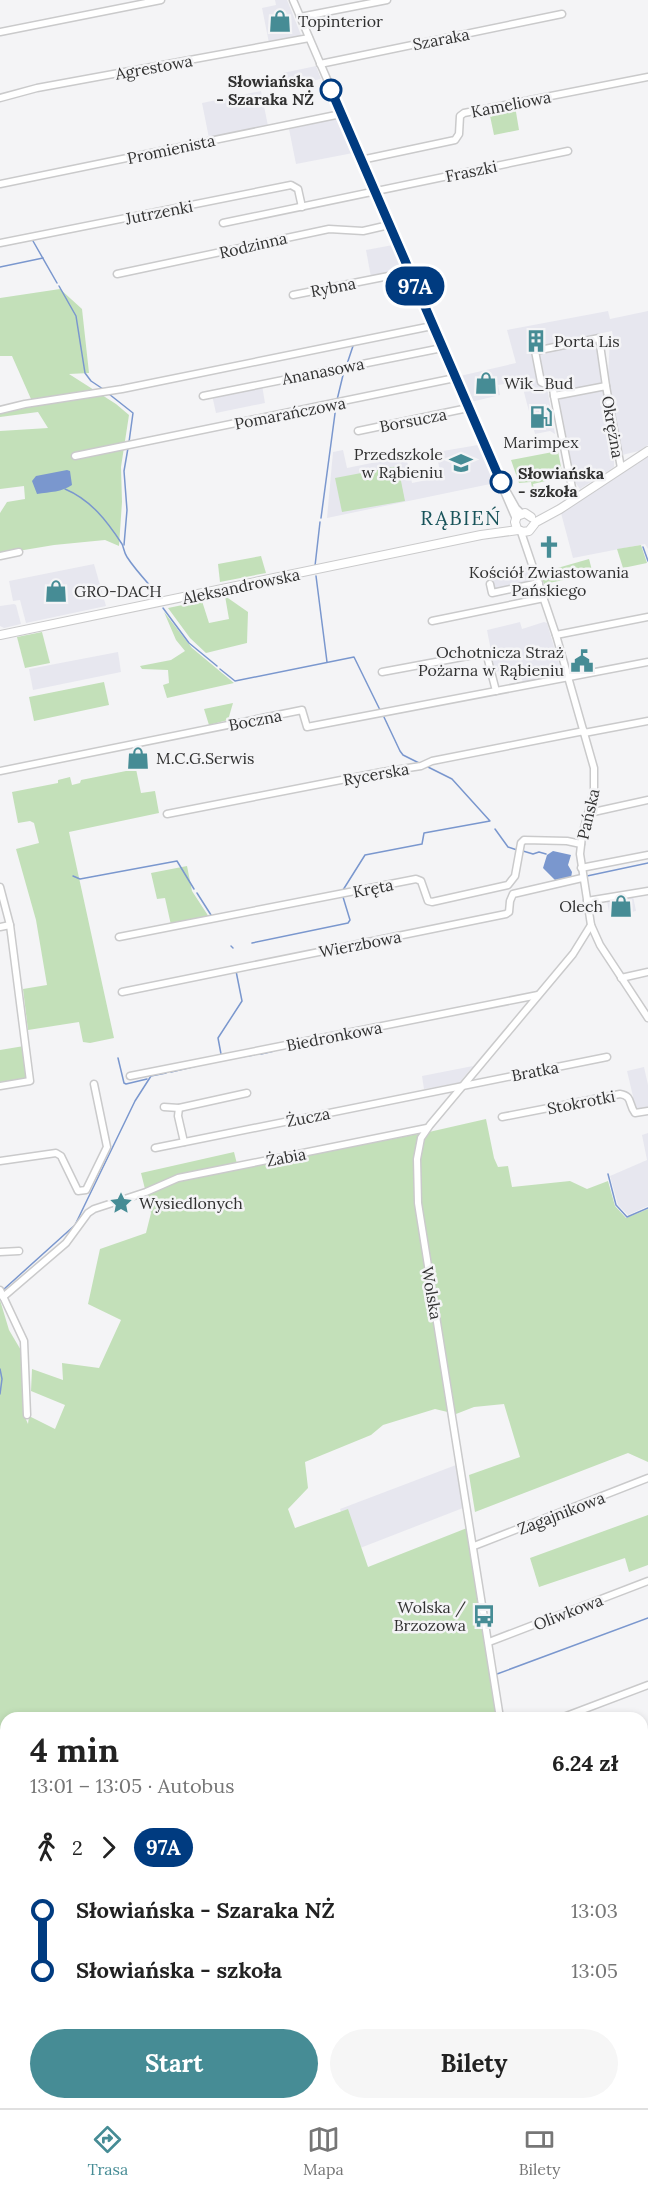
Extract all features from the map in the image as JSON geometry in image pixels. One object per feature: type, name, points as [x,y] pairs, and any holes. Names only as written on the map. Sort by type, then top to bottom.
[{"type":"main road","name":"Aleksandrowska","points":[[0,635],[481,535],[560,509],[648,451]]},
{"type":"street","points":[[0,32],[161,0]]},
{"type":"street","name":"Pańska","points":[[292,0],[495,470],[523,523],[596,780],[581,844],[580,868],[591,925],[600,945],[648,1018]]},
{"type":"street","points":[[300,17],[387,0]]},
{"type":"street","name":"Szaraka","points":[[320,64],[562,14]]},
{"type":"street","name":"Agrestowa","points":[[0,98],[37,88],[309,38]]},
{"type":"street","name":"Kameliowa","points":[[361,160],[455,140],[459,134],[460,116],[464,113],[648,77]]},
{"type":"street","name":"Promienista","points":[[0,184],[341,114]]},
{"type":"street","name":"Fraszki","points":[[375,191],[568,151]]},
{"type":"street","name":"Jutrzenki","points":[[0,243],[291,185],[298,189],[302,207]]},
{"type":"street","points":[[223,223],[375,191]]},
{"type":"street","name":"Rodzinna","points":[[117,274],[329,229],[363,231],[389,225]]},
{"type":"street","name":"Rybna","points":[[293,295],[409,272]]},
{"type":"street","points":[[0,410],[24,404],[122,389],[432,326]]},
{"type":"street","name":"Okrężna","points":[[574,498],[553,388],[541,382],[535,351],[599,338],[621,468]]},
{"type":"street","name":"Ananasowa","points":[[203,396],[442,348]]},
{"type":"street","name":"Pomarańczowa","points":[[75,456],[455,378]]},
{"type":"street","name":"Okrężna","points":[[554,396],[606,386]]},
{"type":"street","name":"Borsucza","points":[[358,431],[468,408]]},
{"type":"street","points":[[0,556],[19,552]]},
{"type":"street","points":[[490,584],[492,593],[539,583]]},
{"type":"street","points":[[432,621],[544,598]]},
{"type":"street","points":[[556,635],[648,617]]},
{"type":"street","points":[[382,672],[484,653],[487,656],[496,691]]},
{"type":"street","name":"Boczna","points":[[0,771],[302,710],[307,727],[648,662]]},
{"type":"street","name":"Rycerska","points":[[167,814],[648,721]]},
{"type":"street","points":[[589,813],[648,800]]},
{"type":"street","name":"Kręta","points":[[118,937],[416,879],[421,881],[428,901],[432,902],[508,885],[515,876],[521,843],[524,840],[567,841],[581,844]]},
{"type":"street","points":[[580,868],[648,855]]},
{"type":"street","name":"Wierzbowa","points":[[122,992],[506,914],[509,912],[513,894],[582,878]]},
{"type":"street","points":[[0,887],[10,925],[30,1081],[0,1086]]},
{"type":"street","points":[[587,901],[648,891]]},
{"type":"street","points":[[0,927],[10,925]]},
{"type":"street","name":"Wolska","points":[[499,1712],[418,1203],[417,1159],[421,1138],[427,1128],[578,947],[591,925]]},
{"type":"street","points":[[621,978],[648,972]]},
{"type":"street","name":"Biedronkowa","points":[[129,1076],[538,995]]},
{"type":"street","name":"Bratka","points":[[462,1086],[607,1056]]},
{"type":"street","points":[[0,1161],[56,1153],[61,1156],[78,1191],[86,1190],[108,1147],[94,1084]]},
{"type":"street","name":"Żucza","points":[[155,1148],[462,1086]]},
{"type":"street","points":[[164,1107],[179,1108],[247,1094]]},
{"type":"street","name":"Stokrotki","points":[[502,1118],[620,1094],[630,1099],[634,1113],[648,1111]]},
{"type":"street","points":[[179,1108],[178,1116],[184,1142]]},
{"type":"street","name":"Żabia","points":[[1,1293],[66,1243],[88,1213],[94,1209],[146,1192],[178,1178],[427,1128]]},
{"type":"street","points":[[0,1252],[20,1251]]},
{"type":"street","points":[[1,1293],[24,1341],[27,1414]]},
{"type":"street","name":"Zagajnikowa","points":[[474,1546],[648,1478]]},
{"type":"street","name":"Oliwkowa","points":[[489,1642],[648,1581]]},
{"type":"street","points":[[576,1712],[648,1684]]},
{"type":"shaded area","name":"Topinterior","points":[[275,0],[287,0],[300,37],[269,43],[262,8],[276,5]]},
{"type":"shaded area","points":[[316,66],[321,79],[273,89],[272,82],[283,73]]},
{"type":"shaded area","points":[[261,91],[268,126],[209,138],[202,103]]},
{"type":"shaded area","points":[[339,120],[353,153],[296,164],[289,129]]},
{"type":"shaded area","points":[[393,245],[404,271],[371,277],[366,250]]},
{"type":"shaded area","points":[[608,311],[610,319],[648,311],[648,445],[639,451],[622,455],[608,376],[612,331],[532,348],[539,383],[547,387],[555,434],[550,431],[535,434],[521,381],[498,385],[500,395],[471,402],[460,376],[516,363],[507,330]]},
{"type":"shaded area","points":[[598,343],[603,383],[564,391],[562,380],[542,381],[538,355],[540,353]]},
{"type":"shaded area","points":[[262,385],[265,403],[216,413],[212,395]]},
{"type":"shaded area","points":[[602,390],[613,444],[609,445],[611,459],[614,458],[614,467],[580,489],[572,478],[558,404],[561,398]]},
{"type":"shaded area","points":[[478,445],[495,483],[327,518],[333,452],[343,450],[347,468],[406,456],[412,483],[441,477],[438,461],[444,459],[443,451]]},
{"type":"shaded area","points":[[648,456],[648,549],[645,544],[573,558],[561,513]]},
{"type":"shaded area","name":"GRO-DACH","points":[[94,564],[106,606],[26,623],[20,600],[13,601],[9,581]]},
{"type":"shaded area","points":[[529,567],[534,583],[495,590],[492,576]]},
{"type":"shaded area","points":[[14,604],[21,624],[4,628],[0,626],[0,606]]},
{"type":"shaded area","points":[[520,622],[522,629],[547,623],[562,674],[523,683],[519,667],[495,672],[487,630]]},
{"type":"shaded area","points":[[118,652],[121,672],[33,690],[29,669]]},
{"type":"shaded area","name":"Olech","points":[[633,896],[636,911],[610,917],[607,901]]},
{"type":"shaded area","points":[[473,1066],[459,1083],[424,1089],[422,1076]]},
{"type":"shaded area","points":[[644,1067],[648,1085],[648,1107],[636,1109],[627,1071]]},
{"type":"shaded area","points":[[648,1133],[648,1206],[628,1215],[618,1205],[610,1176],[647,1160],[642,1135]]},
{"type":"shaded area","points":[[456,1465],[463,1508],[355,1550],[340,1509]]},
{"type":"green space","points":[[515,106],[519,130],[494,135],[489,111]]},
{"type":"green space","points":[[60,289],[82,309],[89,373],[69,374],[129,415],[121,467],[122,502],[119,546],[105,540],[0,554],[0,513],[7,502],[25,499],[24,486],[0,489],[0,431],[48,428],[38,412],[0,417],[0,410],[31,399],[12,356],[0,356],[0,298]]},
{"type":"green space","points":[[558,451],[563,477],[533,484],[536,498],[534,499],[531,482],[519,483],[511,460]]},
{"type":"green space","points":[[398,466],[405,501],[342,512],[335,478]]},
{"type":"green space","points":[[641,545],[647,563],[623,568],[617,549]]},
{"type":"green space","points":[[261,556],[266,573],[220,582],[218,564]]},
{"type":"green space","points":[[589,559],[593,574],[544,584],[540,573]]},
{"type":"green space","points":[[225,596],[248,612],[247,643],[206,653],[190,638],[168,608],[202,601],[209,623],[229,619]]},
{"type":"green space","points":[[164,612],[192,648],[234,683],[167,698],[163,685],[169,683],[168,670],[142,669],[140,666],[171,660],[185,651],[176,640]]},
{"type":"green space","points":[[42,632],[50,663],[25,668],[17,637]]},
{"type":"green space","points":[[104,682],[109,705],[34,721],[29,697]]},
{"type":"green space","points":[[233,703],[228,720],[209,725],[204,709]]},
{"type":"green space","points":[[136,769],[141,793],[155,791],[159,813],[69,832],[114,1038],[90,1043],[83,1042],[79,1022],[28,1030],[23,989],[47,985],[36,920],[16,849],[39,843],[34,823],[30,821],[18,823],[12,792],[58,783],[58,780],[70,777],[72,785],[80,783],[81,780]]},
{"type":"green space","points":[[187,866],[192,891],[209,917],[171,925],[165,898],[157,899],[151,873]]},
{"type":"green space","points":[[24,1046],[28,1074],[26,1078],[0,1082],[0,1050]]},
{"type":"green space","points":[[486,1119],[494,1158],[498,1167],[508,1166],[512,1187],[570,1181],[587,1189],[608,1181],[615,1206],[626,1218],[648,1209],[648,1462],[628,1453],[475,1512],[469,1475],[520,1457],[504,1404],[474,1407],[456,1414],[435,1409],[383,1425],[371,1435],[305,1462],[308,1488],[288,1509],[295,1528],[348,1509],[368,1567],[467,1528],[495,1712],[0,1712],[0,1300],[9,1330],[22,1352],[24,1415],[28,1424],[29,1416],[55,1429],[65,1405],[31,1391],[32,1369],[63,1380],[62,1363],[99,1368],[121,1320],[88,1304],[100,1249],[146,1233],[151,1213],[141,1173],[234,1152],[238,1168]]},
{"type":"green space","points":[[648,1515],[648,1565],[629,1572],[625,1558],[539,1587],[530,1558]]},
{"type":"water","points":[[70,471],[72,485],[60,490],[37,494],[32,481],[36,476]]},
{"type":"water","points":[[553,851],[571,855],[568,865],[572,872],[571,878],[555,880],[543,868],[547,855]]},
{"type":"waterway","points":[[33,241],[57,283]]},
{"type":"waterway","points":[[0,267],[43,258]]},
{"type":"waterway","points":[[59,286],[76,316],[85,373],[91,381],[103,389]]},
{"type":"waterway","points":[[347,364],[354,343]]},
{"type":"waterway","points":[[337,400],[344,371]]},
{"type":"waterway","points":[[109,394],[133,413],[129,442]]},
{"type":"waterway","points":[[321,518],[336,406]]},
{"type":"waterway","points":[[124,545],[127,510],[124,471],[128,448]]},
{"type":"waterway","points":[[65,489],[91,505],[104,519],[122,544],[125,554],[160,597]]},
{"type":"waterway","points":[[315,566],[320,522]]},
{"type":"waterway","points":[[643,547],[648,561]]},
{"type":"waterway","points":[[316,576],[327,662]]},
{"type":"waterway","points":[[163,608],[189,643],[217,666]]},
{"type":"waterway","points":[[220,669],[235,681],[354,657],[380,710]]},
{"type":"waterway","points":[[383,715],[400,751],[419,763]]},
{"type":"waterway","points":[[343,890],[365,855],[422,844],[424,833],[490,821],[452,779],[428,767]]},
{"type":"waterway","points":[[495,829],[508,847],[517,850]]},
{"type":"waterway","points":[[523,851],[546,854]]},
{"type":"waterway","points":[[73,876],[80,879],[177,861],[194,889]]},
{"type":"waterway","points":[[587,876],[648,863]]},
{"type":"waterway","points":[[197,893],[211,915]]},
{"type":"waterway","points":[[252,943],[348,923],[350,920],[343,897]]},
{"type":"waterway","points":[[221,1054],[218,1038],[242,1001],[236,971]]},
{"type":"waterway","points":[[261,1054],[274,1051]]},
{"type":"waterway","points":[[234,1058],[254,1055]]},
{"type":"waterway","points":[[118,1058],[124,1083],[147,1079]]},
{"type":"waterway","points":[[171,1072],[205,1064]]},
{"type":"waterway","points":[[3,1290],[75,1225],[135,1101],[151,1076],[166,1073]]},
{"type":"waterway","points":[[608,1174],[616,1205],[627,1217],[648,1208]]},
{"type":"waterway","points":[[0,1369],[2,1379],[0,1394]]},
{"type":"waterway","points":[[497,1674],[648,1618]]},
{"type":"bus line","name":"97A","points":[[331,90],[501,482]]},
{"type":"place","name":"Topinterior","points":[[280,21]]},
{"type":"place","name":"Słowiańska - Szaraka NŻ","points":[[331,90]]},
{"type":"place","name":"Porta Lis","points":[[536,341]]},
{"type":"place","name":"Wik_Bud","points":[[486,383]]},
{"type":"place","name":"Marimpex","points":[[541,417]]},
{"type":"place","name":"Przedszkole w Rąbieniu","points":[[461,463]]},
{"type":"place","name":"Słowiańska - szkoła","points":[[501,482]]},
{"type":"place","name":"Kościół Zwiastowania Pańskiego","points":[[549,547]]},
{"type":"place","name":"GRO-DACH","points":[[56,591]]},
{"type":"place","name":"Ochotnicza Straż Pożarna w Rąbieniu","points":[[582,661]]},
{"type":"place","name":"M.C.G.Serwis","points":[[138,758]]},
{"type":"place","name":"Olech","points":[[621,906]]},
{"type":"place","name":"Wysiedlonych","points":[[121,1203]]},
{"type":"place","name":"Wolska / Brzozowa","points":[[484,1616]]},
{"type":"district","name":"RĄBIEŃ","points":[[461,518]]}]
